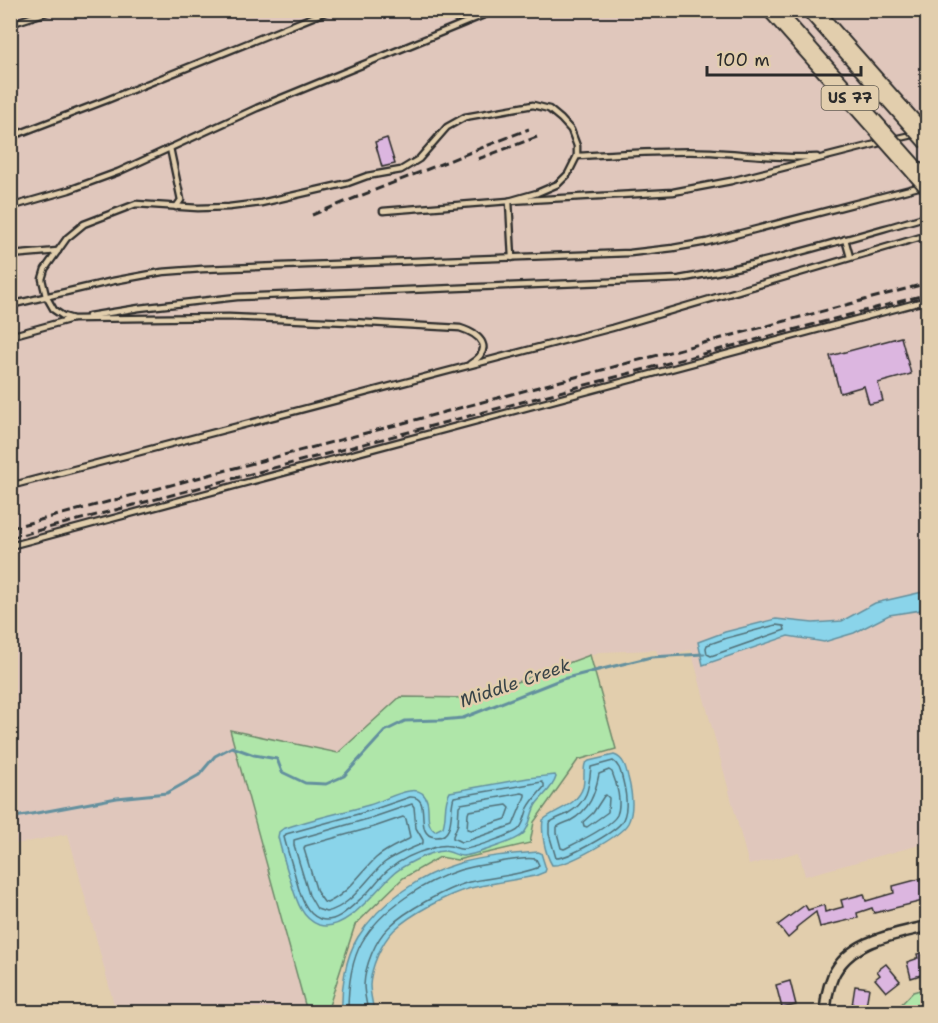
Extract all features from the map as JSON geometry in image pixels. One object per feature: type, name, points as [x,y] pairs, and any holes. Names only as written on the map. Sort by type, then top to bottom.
[{"type":"highway","name":"US 77","points":[[772,10],[927,185]]},
{"type":"highway","name":"US 77","points":[[812,10],[927,141]]},
{"type":"street","points":[[826,1012],[830,984],[843,961],[860,947],[872,941],[927,926]]},
{"type":"lane","points":[[10,24],[52,10]]},
{"type":"lane","points":[[10,137],[330,10]]},
{"type":"lane","points":[[10,207],[118,172],[257,108],[496,10]]},
{"type":"lane","points":[[470,364],[480,358],[483,344],[473,332],[460,328],[228,317],[73,319],[63,316],[54,309],[46,296],[42,279],[45,269],[67,238],[84,224],[136,204],[230,207],[261,203],[348,183],[367,176],[400,170],[419,159],[447,127],[465,117],[533,105],[549,109],[571,130],[578,156],[568,174],[558,184],[509,201]]},
{"type":"lane","points":[[383,211],[673,192],[731,181],[927,131]]},
{"type":"lane","points":[[170,148],[181,200],[176,207]]},
{"type":"lane","points":[[578,156],[646,152],[710,152],[795,158],[828,157]]},
{"type":"lane","points":[[10,306],[113,281],[162,272],[630,253],[673,248],[719,239],[927,185]]},
{"type":"lane","points":[[509,201],[512,258]]},
{"type":"lane","points":[[10,336],[73,319],[139,308],[237,297],[680,279],[734,268],[927,216]]},
{"type":"lane","points":[[10,486],[612,328],[927,234]]},
{"type":"lane","points":[[845,239],[850,257]]},
{"type":"lane","points":[[10,255],[58,251]]},
{"type":"lane","points":[[10,546],[927,300]]},
{"type":"shaded area","points":[[11,11],[927,11],[927,843],[805,876],[799,852],[749,865],[691,650],[659,657],[656,650],[599,652],[473,698],[400,697],[338,753],[231,730],[307,1012],[116,1012],[68,834],[11,845]]},
{"type":"green space","points":[[590,655],[616,749],[578,760],[534,822],[530,843],[457,860],[440,857],[403,878],[355,925],[328,1009],[329,1012],[307,1012],[230,730],[338,753],[400,697],[473,698]]},
{"type":"green space","points":[[927,988],[927,1012],[894,1012],[913,992]]},
{"type":"water","points":[[927,591],[927,609],[889,615],[854,633],[824,642],[788,636],[703,665],[698,642],[725,632],[776,619],[813,623],[842,621],[875,603]]},
{"type":"water","points":[[614,755],[624,764],[631,789],[632,806],[628,823],[593,850],[569,861],[552,865],[544,843],[543,820],[576,799],[584,784],[585,764]]},
{"type":"water","points":[[555,775],[553,784],[537,803],[525,832],[518,838],[467,855],[460,856],[444,851],[416,860],[391,876],[359,909],[339,923],[329,926],[319,925],[312,922],[302,911],[278,837],[279,832],[283,829],[414,790],[425,797],[429,823],[435,831],[443,827],[450,792]]},
{"type":"water","points":[[541,853],[545,872],[462,891],[430,905],[401,924],[381,948],[375,963],[370,985],[374,1012],[342,1012],[342,993],[350,954],[367,924],[390,901],[416,882],[460,863],[489,857]]},
{"type":"building","points":[[387,138],[395,164],[382,167],[375,142]]},
{"type":"building","points":[[901,337],[911,374],[878,383],[883,401],[869,404],[864,386],[840,393],[830,356]]},
{"type":"building","points":[[927,877],[927,900],[874,913],[872,908],[857,913],[858,918],[820,927],[816,912],[798,926],[788,938],[778,925],[805,905],[808,910],[824,905],[825,912],[843,907],[841,900],[864,894],[866,901],[894,893],[893,886]]},
{"type":"building","points":[[927,952],[927,973],[911,978],[907,962],[918,958],[917,954]]},
{"type":"building","points":[[886,964],[900,981],[886,992],[875,979],[880,975],[877,971]]},
{"type":"building","points":[[790,981],[796,1005],[782,1008],[776,985]]},
{"type":"building","points":[[855,986],[869,988],[865,1012],[851,1012]]},
{"type":"waterway","name":"Middle Creek","points":[[10,818],[117,798],[167,793],[199,775],[215,756],[232,747],[254,755],[277,759],[282,772],[305,783],[326,784],[344,776],[385,731],[405,721],[463,718],[562,679],[651,657],[704,654]]},
{"type":"railway","points":[[312,215],[529,129]]},
{"type":"railway","points":[[478,159],[537,137]]},
{"type":"railway","points":[[10,528],[928,283]]},
{"type":"railway","points":[[10,538],[928,294]]}]
